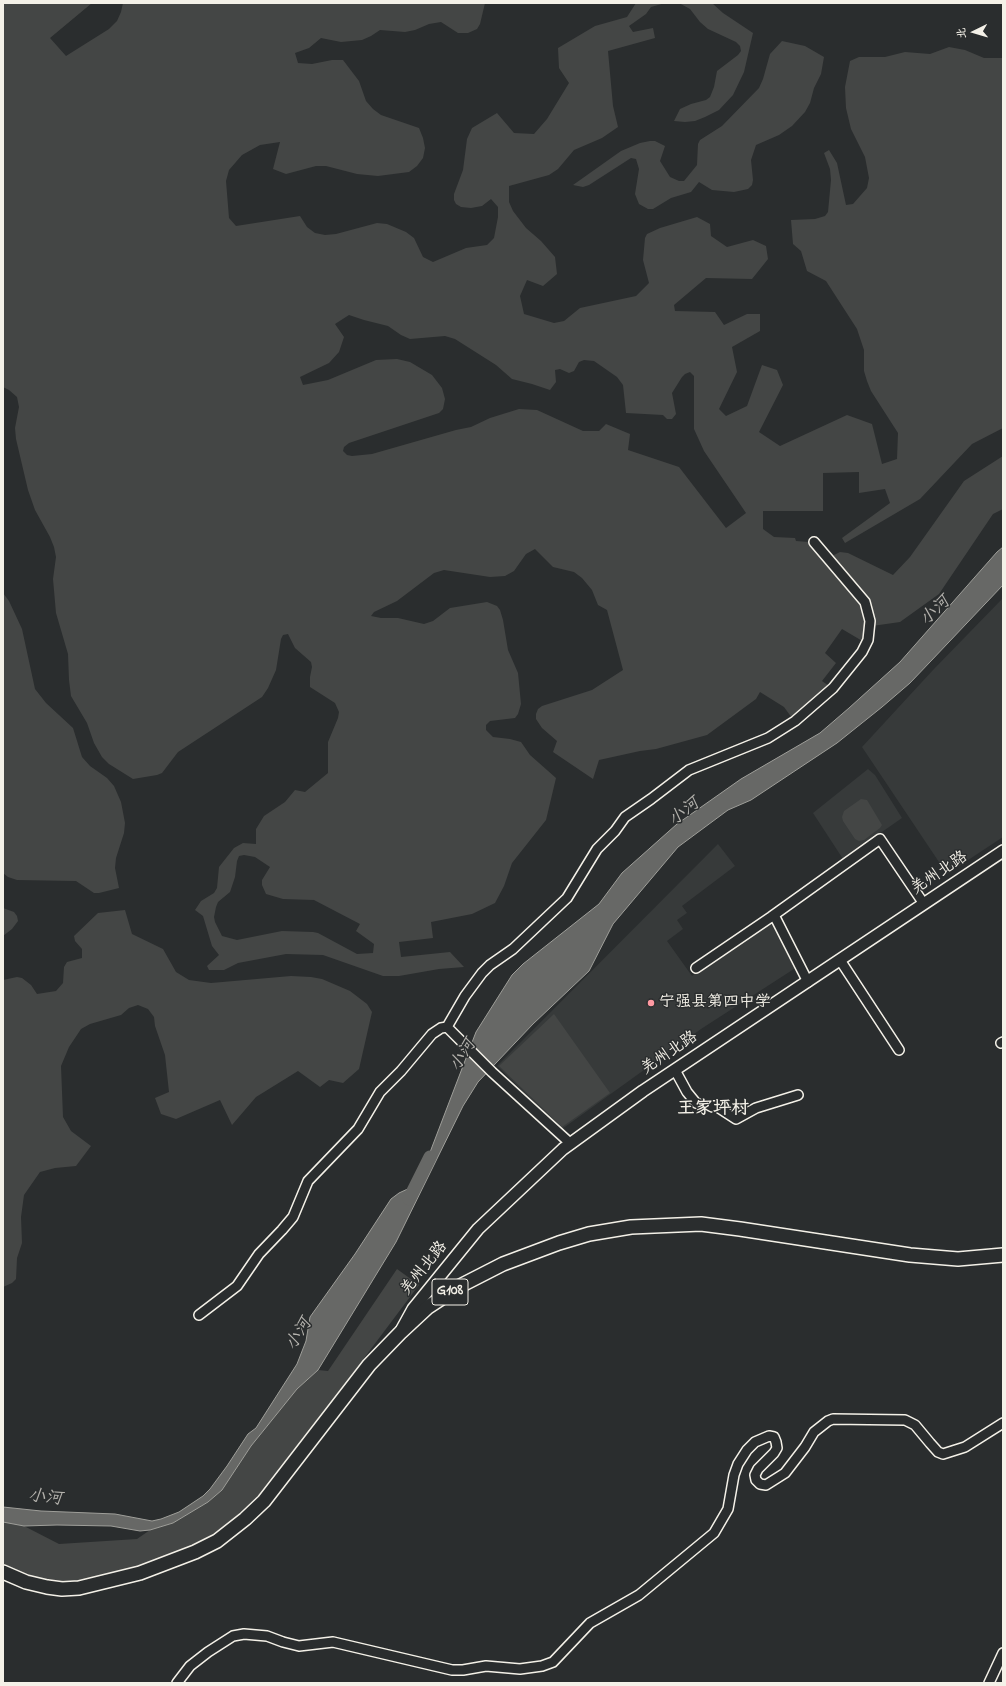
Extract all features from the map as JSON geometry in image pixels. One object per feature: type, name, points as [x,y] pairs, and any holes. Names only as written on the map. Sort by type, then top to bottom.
[{"type":"highway","name":"G108","points":[[3,1572],[26,1582],[47,1587],[62,1589],[79,1588],[140,1573],[217,1541],[245,1520],[264,1501],[369,1365],[400,1333],[437,1300],[503,1264],[559,1243],[589,1234],[631,1226],[701,1224],[910,1255],[958,1258],[1003,1255]]},
{"type":"main road","name":"羌州北路","points":[[400,1333],[412,1309],[478,1229],[532,1177],[571,1144],[675,1070],[1003,852]]},
{"type":"street","points":[[449,1029],[465,996],[482,973],[513,949],[567,898],[597,849],[615,831],[625,817],[689,770],[768,738],[795,721],[833,688],[862,652],[868,640],[870,621],[865,602],[814,542]]},
{"type":"street","points":[[696,968],[774,915],[880,839],[924,904]]},
{"type":"street","points":[[774,915],[808,982]]},
{"type":"street","points":[[840,960],[899,1050]]},
{"type":"street","points":[[199,1315],[237,1286],[259,1254],[293,1217],[308,1181],[358,1129],[380,1092],[401,1071],[432,1034],[441,1028],[449,1029],[492,1072],[571,1144]]},
{"type":"street","points":[[675,1070],[687,1092],[696,1103],[704,1106],[716,1106],[736,1119],[756,1108],[798,1095]]},
{"type":"street","points":[[177,1683],[190,1666],[208,1652],[233,1636],[244,1634],[267,1636],[299,1646],[333,1642],[452,1670],[463,1670],[486,1666],[520,1669],[542,1666],[553,1662],[590,1623],[639,1595],[714,1533],[728,1509],[734,1475],[738,1464],[747,1450],[755,1442],[769,1436],[774,1437],[776,1442],[777,1448],[774,1453],[758,1469],[755,1475],[756,1480],[760,1484],[766,1485],[785,1473],[806,1447],[814,1432],[823,1424],[833,1419],[905,1420],[915,1425],[938,1452],[943,1454],[965,1447],[1003,1424]]},
{"type":"street","points":[[989,1683],[1003,1653]]},
{"type":"shaded area","points":[[3,3],[92,3],[50,38],[66,56],[109,29],[117,21],[123,3],[485,3],[480,24],[477,29],[468,33],[458,33],[441,22],[429,24],[415,30],[405,32],[380,30],[362,40],[341,42],[321,38],[309,48],[295,53],[298,63],[312,64],[332,60],[343,60],[359,81],[366,101],[373,109],[381,115],[419,128],[425,148],[423,158],[417,166],[409,172],[378,176],[357,174],[326,166],[316,166],[286,174],[273,169],[280,142],[260,145],[242,155],[229,170],[226,181],[229,218],[236,226],[300,216],[307,227],[315,233],[325,235],[336,234],[377,223],[387,224],[406,232],[414,238],[423,257],[433,262],[466,248],[487,245],[494,238],[498,217],[498,207],[491,199],[482,206],[471,208],[461,207],[456,204],[454,200],[454,194],[463,170],[467,139],[472,128],[497,113],[514,133],[534,134],[547,119],[569,83],[559,68],[558,48],[595,26],[627,17],[636,3],[665,3],[651,7],[646,14],[629,26],[633,32],[653,28],[655,38],[608,51],[613,106],[618,127],[602,138],[574,150],[558,169],[549,175],[509,186],[509,202],[513,211],[526,228],[541,241],[555,257],[557,274],[543,286],[527,280],[520,296],[524,314],[554,323],[564,321],[580,308],[636,296],[649,283],[643,260],[645,238],[647,234],[660,228],[697,217],[710,224],[711,236],[727,247],[753,240],[766,246],[768,259],[752,279],[706,278],[674,305],[675,311],[715,312],[724,325],[747,314],[760,314],[760,331],[732,347],[737,372],[719,409],[726,416],[747,406],[762,365],[777,370],[783,385],[759,432],[780,446],[847,415],[872,424],[882,464],[897,459],[898,433],[871,391],[867,381],[864,371],[864,350],[857,329],[826,281],[807,271],[801,251],[793,244],[791,220],[815,219],[825,216],[828,212],[831,180],[830,169],[824,153],[829,150],[837,163],[846,205],[853,204],[867,188],[869,178],[865,157],[851,129],[846,108],[845,87],[850,61],[859,57],[885,57],[905,52],[930,54],[949,47],[965,50],[984,58],[1003,58],[1003,428],[972,444],[920,499],[845,543],[842,538],[890,503],[885,489],[859,493],[859,472],[823,473],[823,511],[763,511],[763,529],[774,537],[795,538],[796,541],[809,542],[861,601],[866,613],[864,642],[842,629],[825,653],[836,663],[822,681],[829,686],[792,718],[784,707],[760,692],[756,699],[707,735],[656,749],[599,760],[593,779],[553,752],[557,741],[542,728],[536,719],[538,709],[542,706],[592,690],[623,670],[607,610],[598,605],[592,590],[582,578],[574,572],[553,567],[535,549],[526,554],[514,571],[505,576],[490,577],[444,570],[434,573],[397,601],[374,612],[371,616],[381,618],[398,618],[424,624],[433,621],[450,608],[487,602],[497,606],[503,620],[508,650],[518,673],[521,704],[515,718],[490,721],[486,725],[486,730],[493,737],[521,742],[530,755],[556,778],[546,820],[512,863],[504,886],[495,903],[472,914],[431,922],[433,938],[399,942],[401,957],[450,952],[464,967],[439,969],[399,976],[383,976],[323,955],[286,954],[238,963],[224,970],[209,970],[207,966],[219,955],[212,946],[203,916],[195,910],[201,901],[214,893],[217,888],[219,867],[234,848],[243,843],[256,844],[256,829],[264,816],[285,802],[295,790],[305,792],[328,773],[328,742],[339,712],[335,703],[310,687],[311,662],[295,648],[288,634],[283,635],[276,670],[262,697],[178,752],[162,773],[133,779],[109,764],[102,757],[94,743],[87,723],[71,696],[68,654],[56,613],[53,579],[56,557],[54,547],[35,510],[28,490],[16,439],[15,428],[19,407],[17,397],[3,387]],"holes":[[[349,315],[388,326],[410,339],[445,336],[455,339],[496,365],[512,379],[550,390],[556,382],[555,370],[560,369],[569,373],[574,371],[579,362],[584,360],[594,361],[617,377],[623,385],[626,413],[663,415],[667,419],[672,419],[676,414],[672,393],[682,377],[690,372],[694,376],[694,429],[704,451],[746,513],[726,528],[679,467],[628,450],[630,434],[606,424],[599,431],[583,431],[537,410],[519,409],[490,418],[471,427],[372,454],[347,455],[343,451],[344,447],[349,443],[439,413],[443,409],[445,399],[442,388],[432,375],[410,362],[397,359],[376,360],[328,380],[303,385],[300,377],[329,363],[339,352],[344,337],[335,324]],[[244,855],[255,857],[270,867],[262,880],[262,885],[266,894],[283,899],[314,900],[360,924],[356,931],[374,944],[373,953],[357,954],[318,933],[313,932],[282,931],[237,940],[222,936],[215,922],[214,917],[216,907],[218,902],[230,892],[235,877],[237,861],[239,856]]]},
{"type":"shaded area","points":[[679,3],[712,3],[723,13],[753,33],[744,72],[733,95],[719,110],[695,121],[685,122],[674,121],[680,109],[706,100],[710,97],[714,87],[717,71],[741,51],[740,46],[736,42],[708,29],[700,22],[690,9]]},
{"type":"shaded area","points":[[782,41],[805,46],[824,57],[821,74],[805,112],[792,126],[779,135],[756,145],[751,160],[753,180],[752,185],[748,189],[734,192],[712,190],[699,182],[691,192],[671,198],[653,209],[648,209],[639,204],[635,194],[639,169],[636,159],[631,158],[589,185],[583,187],[573,185],[621,151],[640,143],[650,141],[655,141],[665,146],[660,161],[670,177],[679,181],[684,181],[697,165],[698,144],[700,140],[722,126],[759,88],[770,54]]},
{"type":"shaded area","points":[[1003,456],[1003,509],[993,514],[939,594],[900,622],[872,626],[868,602],[832,556],[840,552],[848,553],[893,575],[910,557],[964,481]]},
{"type":"shaded area","points":[[1003,547],[1003,585],[910,683],[837,743],[751,800],[728,810],[678,847],[613,924],[589,971],[533,1024],[478,1082],[463,1106],[396,1242],[318,1370],[297,1389],[251,1446],[222,1490],[208,1502],[173,1523],[150,1530],[140,1531],[111,1526],[24,1526],[3,1522],[3,1507],[41,1511],[115,1514],[152,1521],[179,1512],[203,1496],[227,1466],[248,1434],[256,1428],[297,1364],[306,1341],[310,1317],[355,1254],[391,1199],[399,1193],[412,1187],[419,1181],[476,1032],[512,975],[523,964],[599,904],[622,873],[677,824],[741,779],[820,733],[849,708],[900,662]]},
{"type":"shaded area","points":[[3,593],[9,601],[22,629],[35,689],[46,703],[73,728],[82,757],[90,766],[107,778],[114,786],[121,802],[125,823],[115,868],[119,888],[94,893],[76,881],[17,880],[8,877],[3,873]]},
{"type":"shaded area","points":[[1003,598],[1003,837],[947,874],[862,747],[933,670]]},
{"type":"shaded area","points":[[868,769],[875,775],[902,818],[843,859],[813,813]]},
{"type":"shaded area","points":[[861,799],[867,800],[882,825],[864,840],[859,841],[855,839],[842,817],[844,811]]},
{"type":"shaded area","name":"宁强县第四中学","points":[[718,844],[735,866],[682,906],[687,913],[677,920],[683,929],[667,941],[692,976],[771,920],[797,967],[701,1029],[562,1129],[497,1066]]},
{"type":"shaded area","points":[[3,908],[14,912],[18,921],[12,929],[3,936]]},
{"type":"shaded area","points":[[125,910],[132,934],[163,949],[176,972],[189,980],[211,983],[291,976],[311,977],[322,979],[350,991],[367,1004],[372,1012],[359,1069],[343,1083],[329,1080],[320,1087],[298,1071],[256,1097],[232,1125],[220,1100],[176,1119],[161,1114],[155,1098],[169,1092],[165,1055],[155,1026],[154,1017],[148,1009],[138,1005],[129,1008],[121,1015],[90,1024],[81,1029],[69,1047],[61,1066],[63,1117],[71,1131],[91,1146],[76,1166],[55,1168],[40,1172],[24,1195],[21,1217],[22,1243],[17,1258],[16,1279],[12,1283],[3,1287],[3,980],[17,977],[22,978],[31,985],[37,994],[56,991],[63,983],[64,967],[67,962],[82,958],[82,949],[75,941],[74,936],[98,913]]},
{"type":"shaded area","points":[[554,1014],[610,1093],[562,1127],[499,1066]]},
{"type":"shaded area","points":[[397,1269],[419,1285],[261,1495],[240,1516],[199,1543],[142,1567],[76,1582],[45,1581],[28,1576],[3,1564],[3,1522],[24,1526],[59,1544],[137,1539],[150,1530],[173,1523],[208,1502],[222,1490],[251,1446],[297,1389],[318,1370],[328,1371]]},
{"type":"waterway","name":"小河","points":[[409,1199],[430,1157]]},
{"type":"place","name":"宁强县第四中学","points":[[651,1003]]},
{"type":"district","name":"王家坪村","points":[[713,1110]]}]
